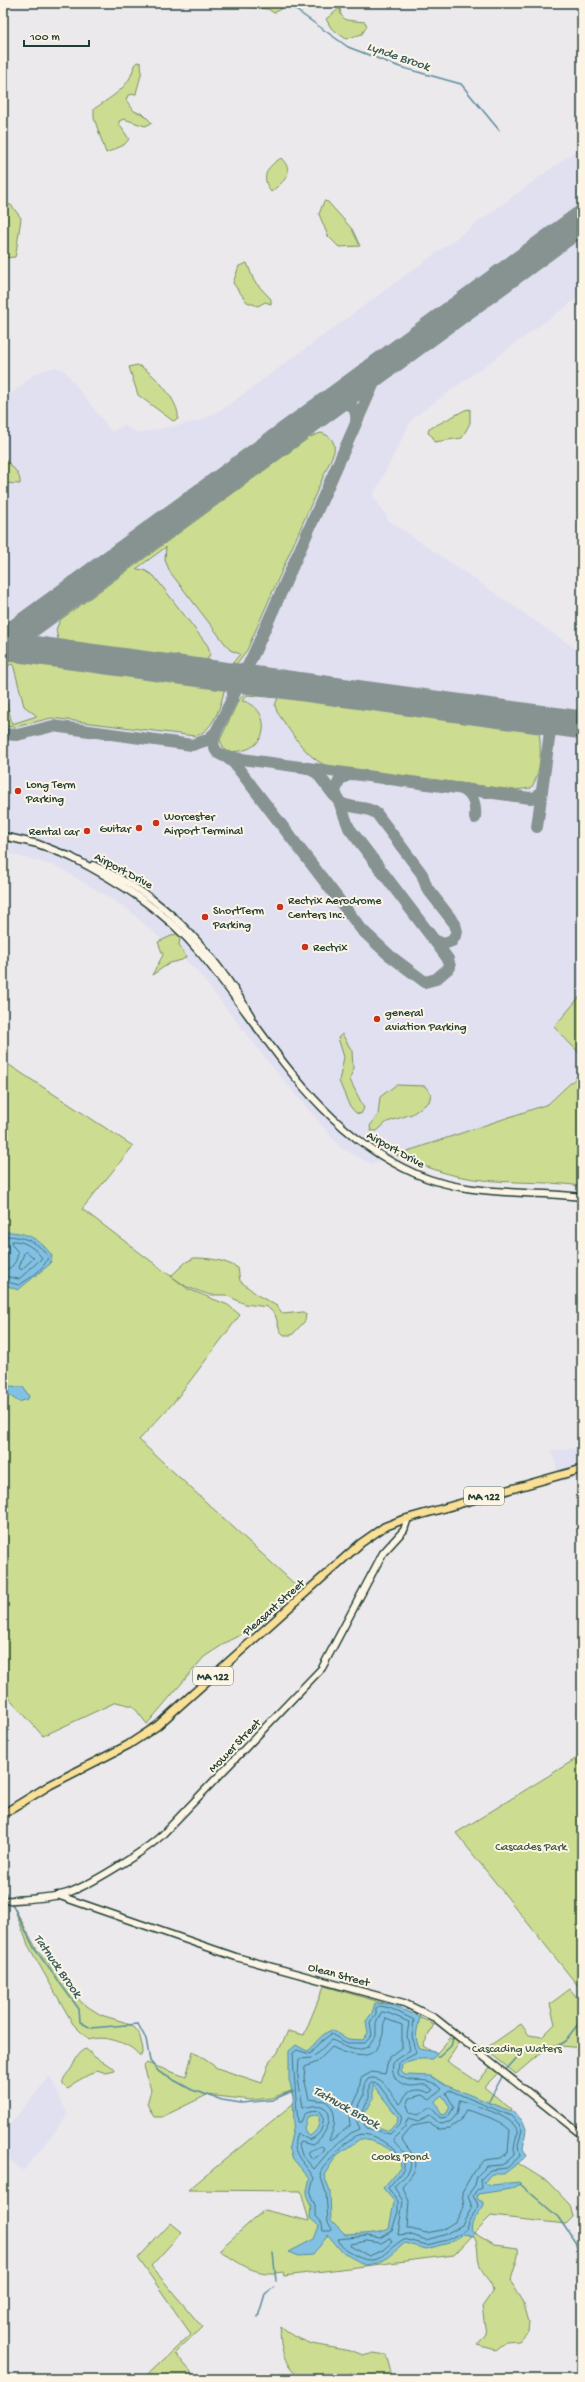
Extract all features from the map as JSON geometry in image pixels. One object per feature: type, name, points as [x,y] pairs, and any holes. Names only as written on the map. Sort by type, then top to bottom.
[{"type":"main road","name":"Pleasant Street","points":[[3,1814],[50,1785],[128,1745],[157,1726],[361,1542],[384,1527],[408,1518],[582,1469]]},
{"type":"street","name":"Airport Drive","points":[[3,836],[38,844],[69,856],[143,900],[173,924],[201,954],[306,1092],[333,1121],[373,1151],[400,1166],[429,1179],[476,1190],[582,1197]]},
{"type":"street","name":"Mower Street","points":[[4,1901],[57,1895],[83,1885],[156,1841],[309,1684],[329,1659],[384,1553],[404,1530],[408,1518]]},
{"type":"street","name":"Olean Street","points":[[57,1895],[236,1957],[413,2006],[430,2015],[582,2135]]},
{"type":"shaded area","points":[[582,146],[582,295],[412,419],[373,496],[387,516],[387,519],[582,653],[582,994],[554,1027],[581,1055],[580,1073],[548,1103],[371,1164],[340,1147],[268,1062],[196,970],[126,908],[58,867],[3,852],[3,400],[36,373],[55,367],[65,371],[112,432],[124,425],[138,433],[199,421],[224,408]]},
{"type":"shaded area","points":[[581,1448],[582,1493],[576,1478],[561,1481],[551,1450]]},
{"type":"shaded area","points":[[50,2076],[68,2115],[23,2171],[3,2154],[3,2132]]},
{"type":"green space","points":[[244,3],[290,3],[274,13],[268,9],[246,7]]},
{"type":"green space","points":[[340,8],[341,15],[346,20],[365,22],[367,26],[362,34],[346,39],[331,28],[326,19]]},
{"type":"green space","points":[[137,62],[141,63],[141,71],[136,94],[128,95],[126,100],[134,111],[143,114],[152,123],[145,126],[124,119],[119,121],[119,124],[129,139],[124,145],[106,153],[94,118],[94,109],[113,96],[125,85],[132,73],[134,65]]},
{"type":"green space","points":[[281,158],[288,168],[288,172],[284,180],[271,192],[266,181],[267,172],[272,165]]},
{"type":"green space","points":[[324,201],[328,202],[352,229],[360,246],[339,247],[328,236],[319,214]]},
{"type":"green space","points":[[3,204],[11,205],[21,218],[15,257],[3,258]]},
{"type":"green space","points":[[247,263],[254,281],[271,299],[271,304],[265,302],[258,306],[247,302],[233,283],[239,266]]},
{"type":"green space","points":[[137,365],[150,373],[164,388],[175,405],[178,412],[178,419],[173,421],[138,395],[129,367]]},
{"type":"green space","points":[[470,409],[470,423],[462,438],[434,442],[433,437],[428,433],[429,429],[465,410]]},
{"type":"green space","points":[[321,433],[327,435],[333,442],[334,452],[247,650],[234,667],[68,645],[58,639],[56,630],[60,620],[310,437]],"holes":[[[166,547],[165,560],[170,572],[230,650],[240,654],[232,664],[207,660],[210,654],[208,646],[154,576],[144,570],[136,569]]]},
{"type":"green space","points":[[3,457],[17,473],[20,484],[3,483]]},
{"type":"green space","points":[[17,659],[225,687],[219,709],[212,723],[202,733],[195,736],[51,718],[15,727],[3,726],[3,686],[12,724],[37,716],[24,706],[13,664],[3,667],[3,664]]},
{"type":"green space","points":[[248,690],[539,730],[540,760],[535,782],[531,788],[514,790],[327,766],[319,762],[305,750],[293,735],[277,712],[275,705],[278,698],[247,695],[242,701],[252,705],[259,711],[263,720],[263,730],[260,739],[253,746],[241,751],[225,751],[220,740],[238,701]]},
{"type":"green space","points":[[178,933],[180,937],[179,945],[186,957],[182,960],[170,963],[152,975],[163,955],[158,942]]},
{"type":"green space","points":[[582,994],[582,1186],[472,1179],[442,1172],[396,1155],[548,1104],[580,1074],[581,1055],[554,1027]]},
{"type":"green space","points":[[342,1034],[352,1051],[353,1068],[350,1080],[364,1108],[361,1114],[356,1113],[349,1105],[339,1081],[344,1057],[338,1038]]},
{"type":"green space","points":[[3,1061],[133,1146],[82,1209],[188,1289],[228,1305],[240,1315],[174,1402],[139,1440],[300,1589],[253,1629],[230,1640],[204,1657],[147,1724],[133,1706],[116,1702],[43,1736],[3,1691]]},
{"type":"green space","points":[[396,1085],[425,1086],[431,1094],[429,1102],[412,1114],[387,1122],[377,1131],[371,1131],[370,1126],[378,1115],[380,1097]]},
{"type":"green space","points":[[194,1258],[217,1260],[238,1268],[240,1281],[259,1296],[277,1306],[283,1314],[303,1312],[306,1314],[305,1321],[292,1335],[284,1335],[280,1331],[275,1314],[267,1307],[245,1304],[226,1295],[210,1295],[187,1287],[171,1276],[186,1262]]},
{"type":"green space","name":"Cascades Park","points":[[582,1755],[582,1991],[456,1833]]},
{"type":"green space","points":[[13,1905],[36,1948],[82,2003],[101,2015],[124,2022],[134,2027],[139,2033],[143,2049],[141,2056],[124,2044],[112,2040],[100,2038],[89,2040],[73,2024],[28,1945]]},
{"type":"green space","name":"Cooks Pond","points":[[324,1986],[397,2007],[434,2024],[423,2046],[436,2054],[452,2036],[460,2042],[447,2061],[478,2082],[491,2066],[499,2072],[484,2087],[511,2109],[508,2133],[516,2162],[548,2182],[570,2205],[573,2217],[566,2224],[491,2216],[474,2233],[494,2245],[518,2248],[518,2256],[511,2282],[523,2301],[529,2322],[528,2331],[519,2341],[506,2342],[496,2350],[477,2345],[486,2334],[482,2307],[493,2291],[491,2284],[481,2269],[473,2235],[454,2255],[284,2276],[283,2272],[264,2273],[256,2271],[219,2250],[264,2210],[309,2221],[301,2191],[188,2190],[295,2102],[291,2091],[271,2098],[251,2100],[207,2095],[162,2117],[154,2117],[147,2104],[151,2090],[144,2066],[147,2063],[186,2077],[193,2051],[217,2068],[262,2083],[270,2060],[277,2054],[288,2031],[304,2035]]},
{"type":"green space","name":"Cascading Waters","points":[[570,1989],[582,2004],[582,2048],[550,2045],[516,2074],[485,2049],[521,2024],[529,2035],[542,2037],[555,2024],[550,2004]]},
{"type":"green space","points":[[86,2049],[96,2058],[114,2068],[115,2071],[106,2073],[97,2070],[74,2083],[68,2089],[63,2085],[64,2079],[80,2052]]},
{"type":"green space","points":[[171,2223],[182,2232],[151,2266],[202,2327],[175,2353],[197,2379],[143,2379],[191,2334],[138,2258]]},
{"type":"green space","points":[[281,2326],[293,2336],[312,2344],[350,2351],[363,2356],[374,2353],[386,2355],[392,2376],[385,2379],[346,2379],[352,2373],[336,2379],[301,2379],[302,2377],[291,2369],[284,2356],[280,2332]]},
{"type":"water","points":[[3,1232],[25,1234],[37,1240],[52,1256],[50,1264],[18,1290],[3,1284],[3,1262],[9,1253],[3,1250]]},
{"type":"water","points":[[9,1386],[23,1387],[29,1396],[28,1399],[19,1402],[10,1396],[7,1391]]},
{"type":"water","points":[[375,2003],[391,2004],[420,2017],[417,2033],[418,2045],[420,2049],[436,2052],[437,2054],[432,2059],[416,2059],[405,2063],[402,2065],[401,2071],[405,2075],[431,2076],[445,2085],[513,2112],[523,2121],[526,2129],[523,2149],[527,2156],[504,2174],[491,2174],[484,2183],[492,2185],[519,2182],[521,2184],[511,2189],[478,2194],[477,2199],[483,2202],[484,2205],[472,2223],[471,2227],[474,2234],[473,2236],[464,2234],[449,2243],[426,2249],[405,2243],[378,2263],[365,2265],[343,2253],[328,2235],[313,2255],[299,2256],[289,2252],[314,2239],[319,2226],[310,2218],[311,2206],[306,2194],[310,2179],[293,2159],[289,2147],[294,2124],[293,2095],[289,2080],[289,2051],[296,2045],[307,2051],[321,2037],[332,2030],[348,2039],[363,2040],[368,2033],[366,2021],[372,2013]],"holes":[[[373,2085],[398,2117],[397,2122],[389,2131],[369,2124],[363,2117],[373,2099]],[[442,2095],[450,2107],[446,2114],[442,2115],[435,2101]],[[319,2114],[318,2127],[310,2136],[306,2134],[304,2128],[307,2117]],[[360,2139],[372,2141],[385,2147],[400,2161],[401,2167],[383,2188],[394,2201],[389,2229],[374,2233],[345,2235],[331,2221],[330,2192],[324,2175],[337,2155]]]},
{"type":"waterway","name":"Lynde Brook","points":[[286,3],[348,47],[400,67],[461,84],[499,130]]},
{"type":"waterway","name":"Tatnuck Brook","points":[[3,1888],[9,1899]]},
{"type":"waterway","name":"Tatnuck Brook","points":[[11,1902],[34,1948],[79,2009],[80,2022],[91,2028],[138,2024],[146,2039],[150,2061],[159,2072],[192,2090],[222,2100],[241,2103],[272,2100],[293,2091]]},
{"type":"waterway","points":[[504,2072],[522,2052],[554,2048],[565,2041],[582,2019]]},
{"type":"waterway","points":[[437,2057],[439,2057],[451,2046],[453,2039]]},
{"type":"waterway","points":[[489,2101],[503,2075]]},
{"type":"waterway","name":"Tatnuck Brook","points":[[520,2184],[558,2217],[575,2242],[582,2260]]},
{"type":"waterway","points":[[273,2253],[276,2281]]},
{"type":"waterway","points":[[258,2317],[265,2294],[274,2287]]},
{"type":"taxiway","points":[[216,732],[255,651],[373,385],[386,363]]},
{"type":"taxiway","points":[[334,401],[348,403],[354,408],[356,422]]},
{"type":"taxiway","points":[[222,676],[232,684],[233,694]]},
{"type":"taxiway","points":[[540,720],[547,724],[550,732]]},
{"type":"taxiway","points":[[537,827],[550,732],[555,725],[565,723]]},
{"type":"taxiway","points":[[3,734],[17,735],[53,726],[192,745],[207,740],[216,732],[214,736],[214,748],[222,756],[227,757],[530,798],[537,797],[542,790]]},
{"type":"taxiway","points":[[226,757],[234,763],[362,930],[389,955],[425,982],[436,979],[450,967],[448,959],[434,940]]},
{"type":"taxiway","points":[[309,769],[317,773],[337,799]]},
{"type":"taxiway","points":[[340,802],[349,806],[369,809],[377,814],[422,874],[427,888],[455,924],[457,932],[452,941],[444,944],[434,940],[349,828],[335,791],[340,779],[351,774]]},
{"type":"taxiway","points":[[462,789],[472,797],[475,809],[475,818]]},
{"type":"runway","points":[[3,643],[582,220]]},
{"type":"runway","points":[[3,646],[582,725]]},
{"type":"place","name":"Long Term Parking","points":[[18,791]]},
{"type":"place","name":"Worcester Airport Terminal","points":[[156,823]]},
{"type":"place","name":"Guitar","points":[[139,828]]},
{"type":"place","name":"Rental car","points":[[87,831]]},
{"type":"place","name":"Rectrix Aerodrome Centers Inc.","points":[[280,907]]},
{"type":"place","name":"ShortTerm Parking","points":[[205,917]]},
{"type":"place","name":"Rectrix","points":[[305,947]]},
{"type":"place","name":"general aviation Parking","points":[[377,1019]]}]
